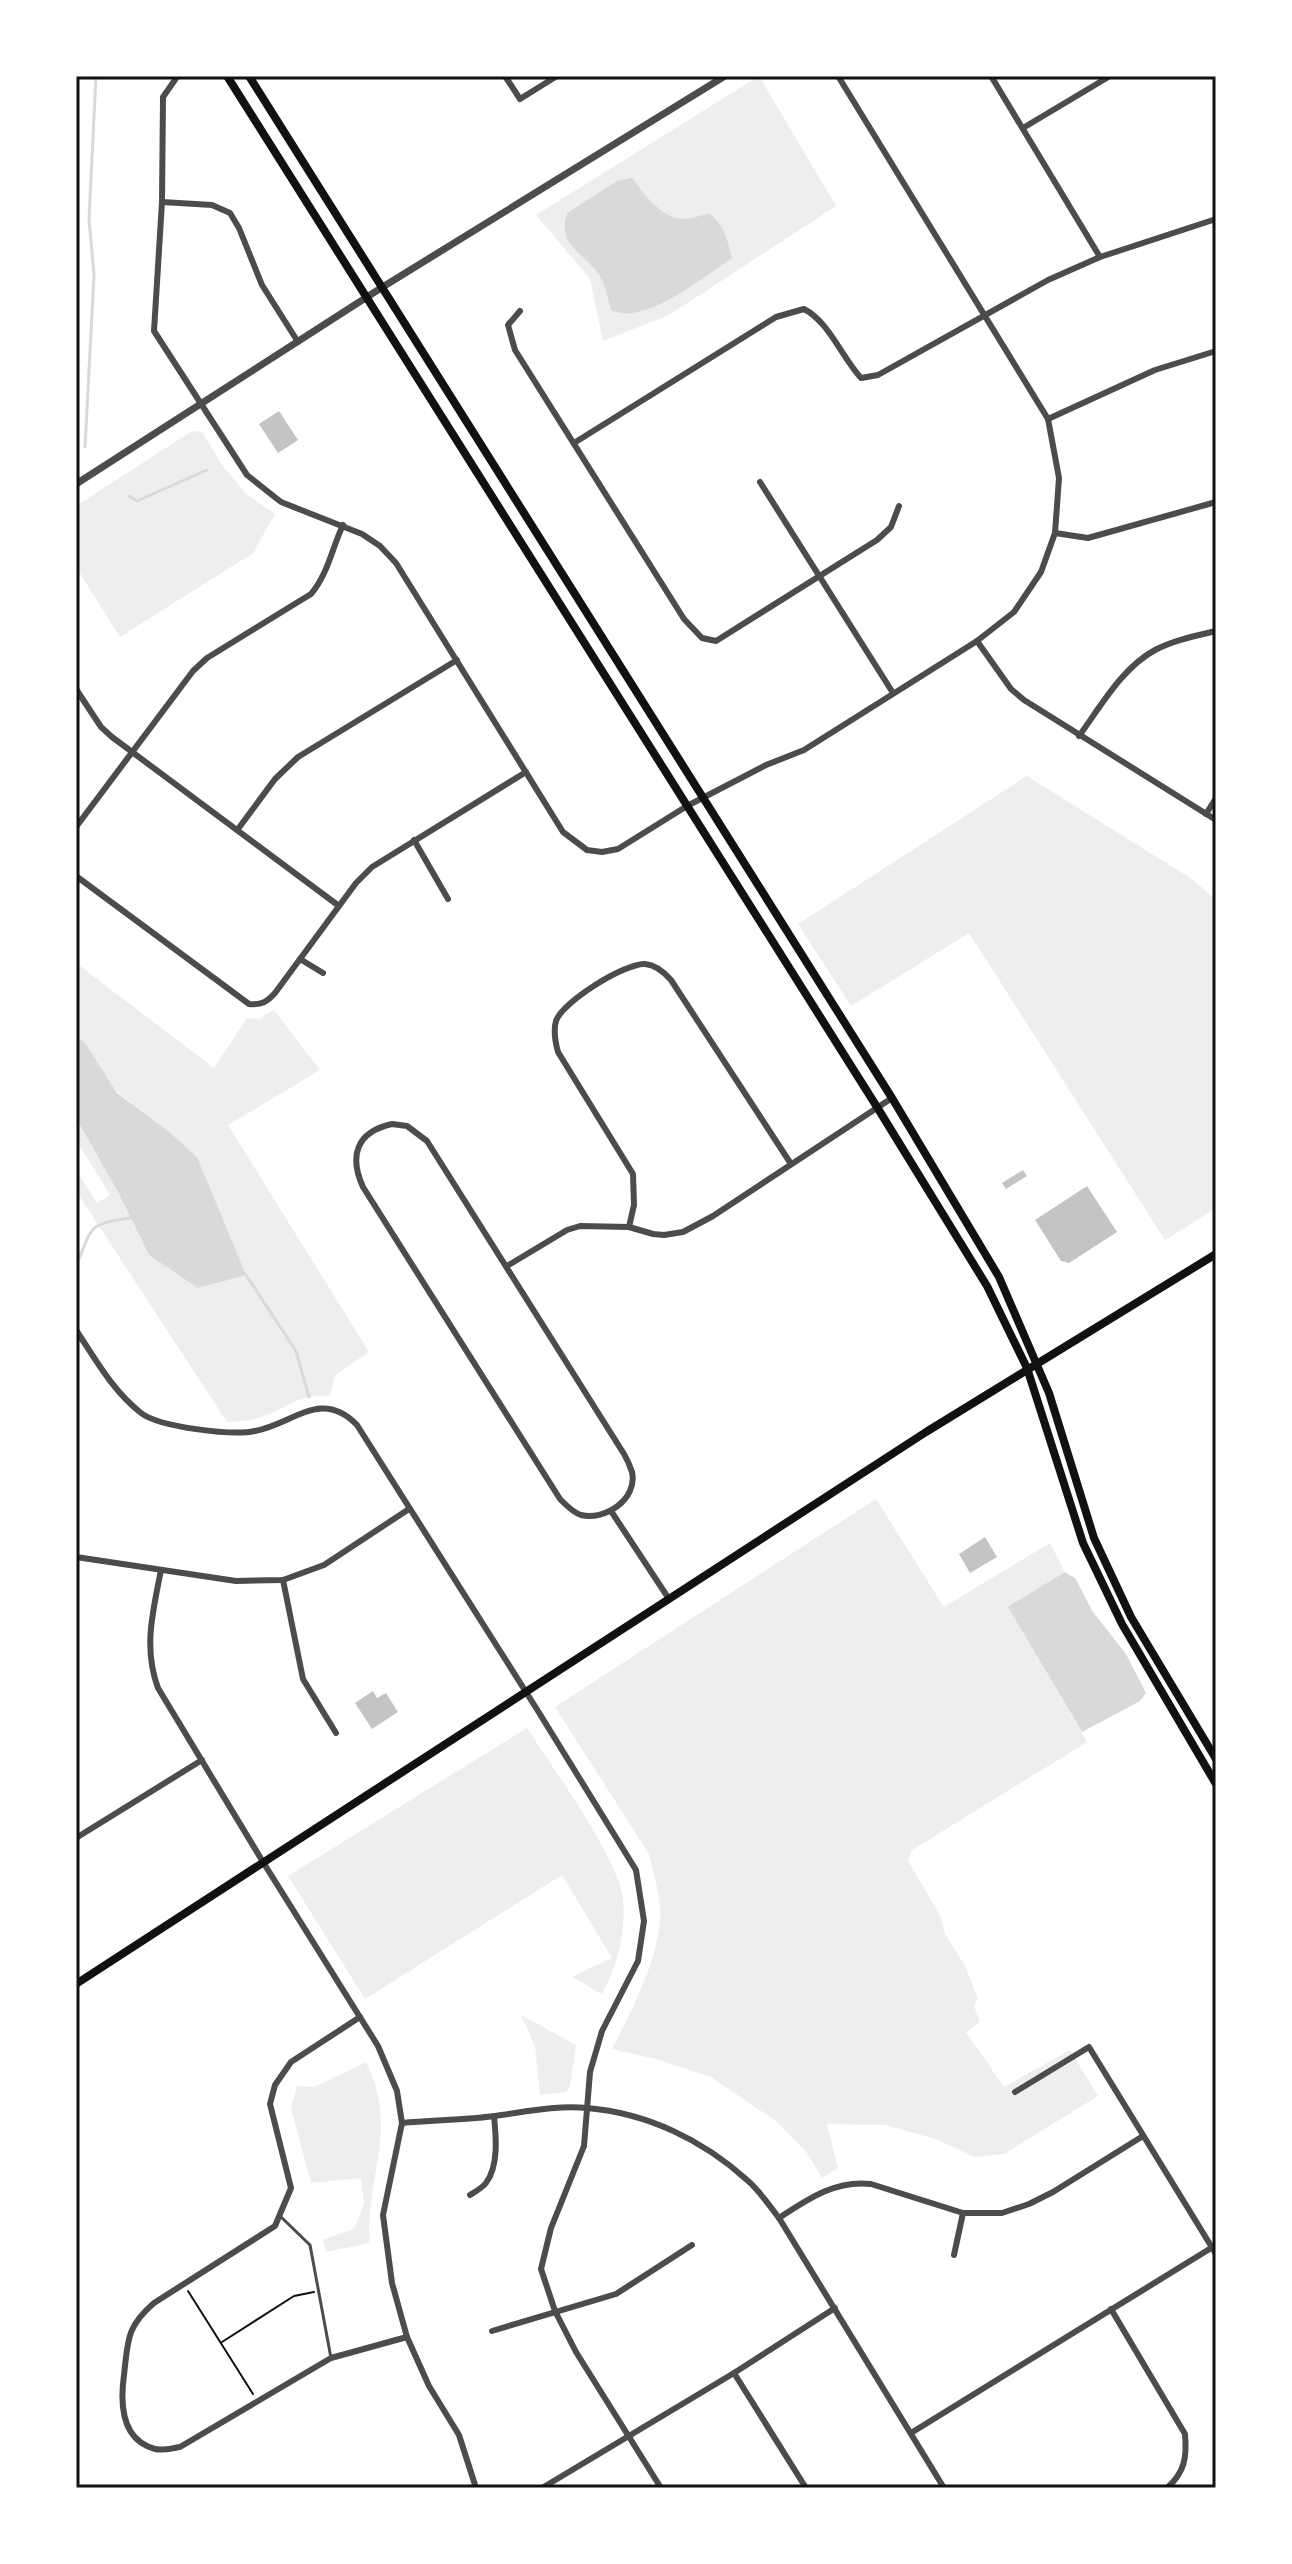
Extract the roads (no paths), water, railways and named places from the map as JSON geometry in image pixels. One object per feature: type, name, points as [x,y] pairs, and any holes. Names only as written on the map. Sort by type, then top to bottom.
[{"type":"main road","points":[[227,76],[987,1286],[1027,1368],[1083,1543],[1122,1624],[1216,1784]]},
{"type":"main road","points":[[249,76],[892,1098],[999,1277],[1049,1393],[1094,1538],[1131,1617],[1216,1759]]},
{"type":"main road","points":[[76,1984],[1027,1368],[1216,1254]]},
{"type":"street","points":[[505,76],[520,99],[557,76]]},
{"type":"street","points":[[76,484],[381,288],[725,76]]},
{"type":"street","points":[[177,77],[163,97],[162,202],[154,331],[247,475],[281,502],[343,525],[380,546],[396,563],[563,832],[587,850],[602,852],[618,849],[687,806],[766,765],[804,750],[977,641],[1014,612],[1041,572],[1055,533],[1059,478],[1048,419],[838,76]]},
{"type":"street","points":[[991,76],[1100,257]]},
{"type":"street","points":[[1023,128],[1110,76]]},
{"type":"street","points":[[162,202],[212,205],[230,213],[262,285],[298,342]]},
{"type":"street","points":[[574,443],[776,317],[804,309],[818,317],[846,361],[861,378],[878,375],[1048,280],[1100,257],[1216,219]]},
{"type":"street","points":[[520,311],[508,325],[515,350],[684,619],[702,638],[716,641],[877,540],[891,527],[899,506]]},
{"type":"street","points":[[1048,419],[1155,370],[1216,351]]},
{"type":"street","points":[[760,482],[893,693]]},
{"type":"street","points":[[1055,533],[1088,538],[1216,502]]},
{"type":"street","points":[[76,827],[183,682],[207,658],[311,594],[320,584],[343,525]]},
{"type":"street","points":[[1079,736],[1134,663],[1173,642],[1216,631]]},
{"type":"street","points":[[977,641],[1011,689],[1024,700],[1216,820]]},
{"type":"street","points":[[238,829],[275,779],[298,757],[457,660]]},
{"type":"street","points":[[76,689],[101,727],[131,753],[339,906]]},
{"type":"street","points":[[76,876],[249,1004],[258,1005],[268,1002],[356,883],[372,867],[526,772]]},
{"type":"street","points":[[1206,814],[1216,798]]},
{"type":"street","points":[[414,840],[448,899]]},
{"type":"street","points":[[300,959],[323,973]]},
{"type":"street","points":[[629,1227],[634,1205],[633,1174],[558,1052],[554,1035],[562,1011],[603,981],[629,967],[641,964],[653,966],[671,980],[791,1164]]},
{"type":"street","points":[[507,1266],[567,1230],[590,1225],[629,1227],[653,1234],[686,1231],[892,1098]]},
{"type":"street","points":[[392,1124],[416,1131],[427,1141],[507,1266],[627,1460],[632,1472],[630,1489],[622,1503],[611,1511],[597,1516],[577,1514],[560,1499],[539,1469],[363,1187],[354,1161],[361,1140],[392,1124]]},
{"type":"street","points":[[76,1330],[111,1386],[143,1414],[156,1421],[232,1434],[256,1431],[286,1421],[305,1410],[322,1408],[349,1417],[357,1425],[636,1870],[644,1921],[638,1961],[602,2031],[590,2072],[584,2146],[551,2228],[541,2269],[555,2311],[576,2352],[661,2488]]},
{"type":"street","points":[[76,1557],[236,1581],[283,1580],[324,1565],[409,1509]]},
{"type":"street","points":[[611,1511],[669,1599]]},
{"type":"street","points":[[161,1570],[149,1637],[152,1668],[165,1700],[378,2046],[397,2091],[402,2123],[383,2215],[392,2283],[407,2337],[429,2386],[459,2435],[476,2488]]},
{"type":"street","points":[[283,1580],[303,1679],[336,1733]]},
{"type":"street","points":[[76,1838],[202,1760]]},
{"type":"street","points":[[360,2017],[291,2062],[275,2085],[270,2104],[291,2188],[275,2226],[138,2316],[129,2334],[121,2403],[125,2422],[137,2440],[157,2449],[180,2447],[331,2358],[407,2337]]},
{"type":"street","points":[[911,2433],[1111,2309],[1215,2249],[1089,2047],[1015,2092]]},
{"type":"street","points":[[402,2123],[586,2107],[671,2128],[707,2148],[749,2181],[779,2218],[944,2488]]},
{"type":"street","points":[[470,2195],[487,2182],[493,2164],[496,2139],[494,2116]]},
{"type":"street","points":[[779,2218],[807,2199],[836,2186],[858,2182],[963,2213],[1002,2213],[1029,2204],[1143,2136]]},
{"type":"street","points":[[954,2255],[963,2213]]},
{"type":"street","points":[[492,2331],[616,2294],[692,2245]]},
{"type":"street","points":[[542,2488],[734,2373],[835,2308]]},
{"type":"street","points":[[1111,2309],[1185,2434],[1187,2456],[1179,2478],[1167,2488]]},
{"type":"street","points":[[734,2373],[806,2488]]},
{"type":"lane","points":[[280,2216],[310,2245],[331,2358]]},
{"type":"waterway","points":[[85,447],[94,275],[89,219],[96,76]]},
{"type":"waterway","points":[[129,496],[137,501],[207,470]]},
{"type":"waterway","points":[[76,1266],[93,1230],[105,1223],[130,1218]]},
{"type":"waterway","points":[[246,1275],[296,1351],[309,1397]]}]
